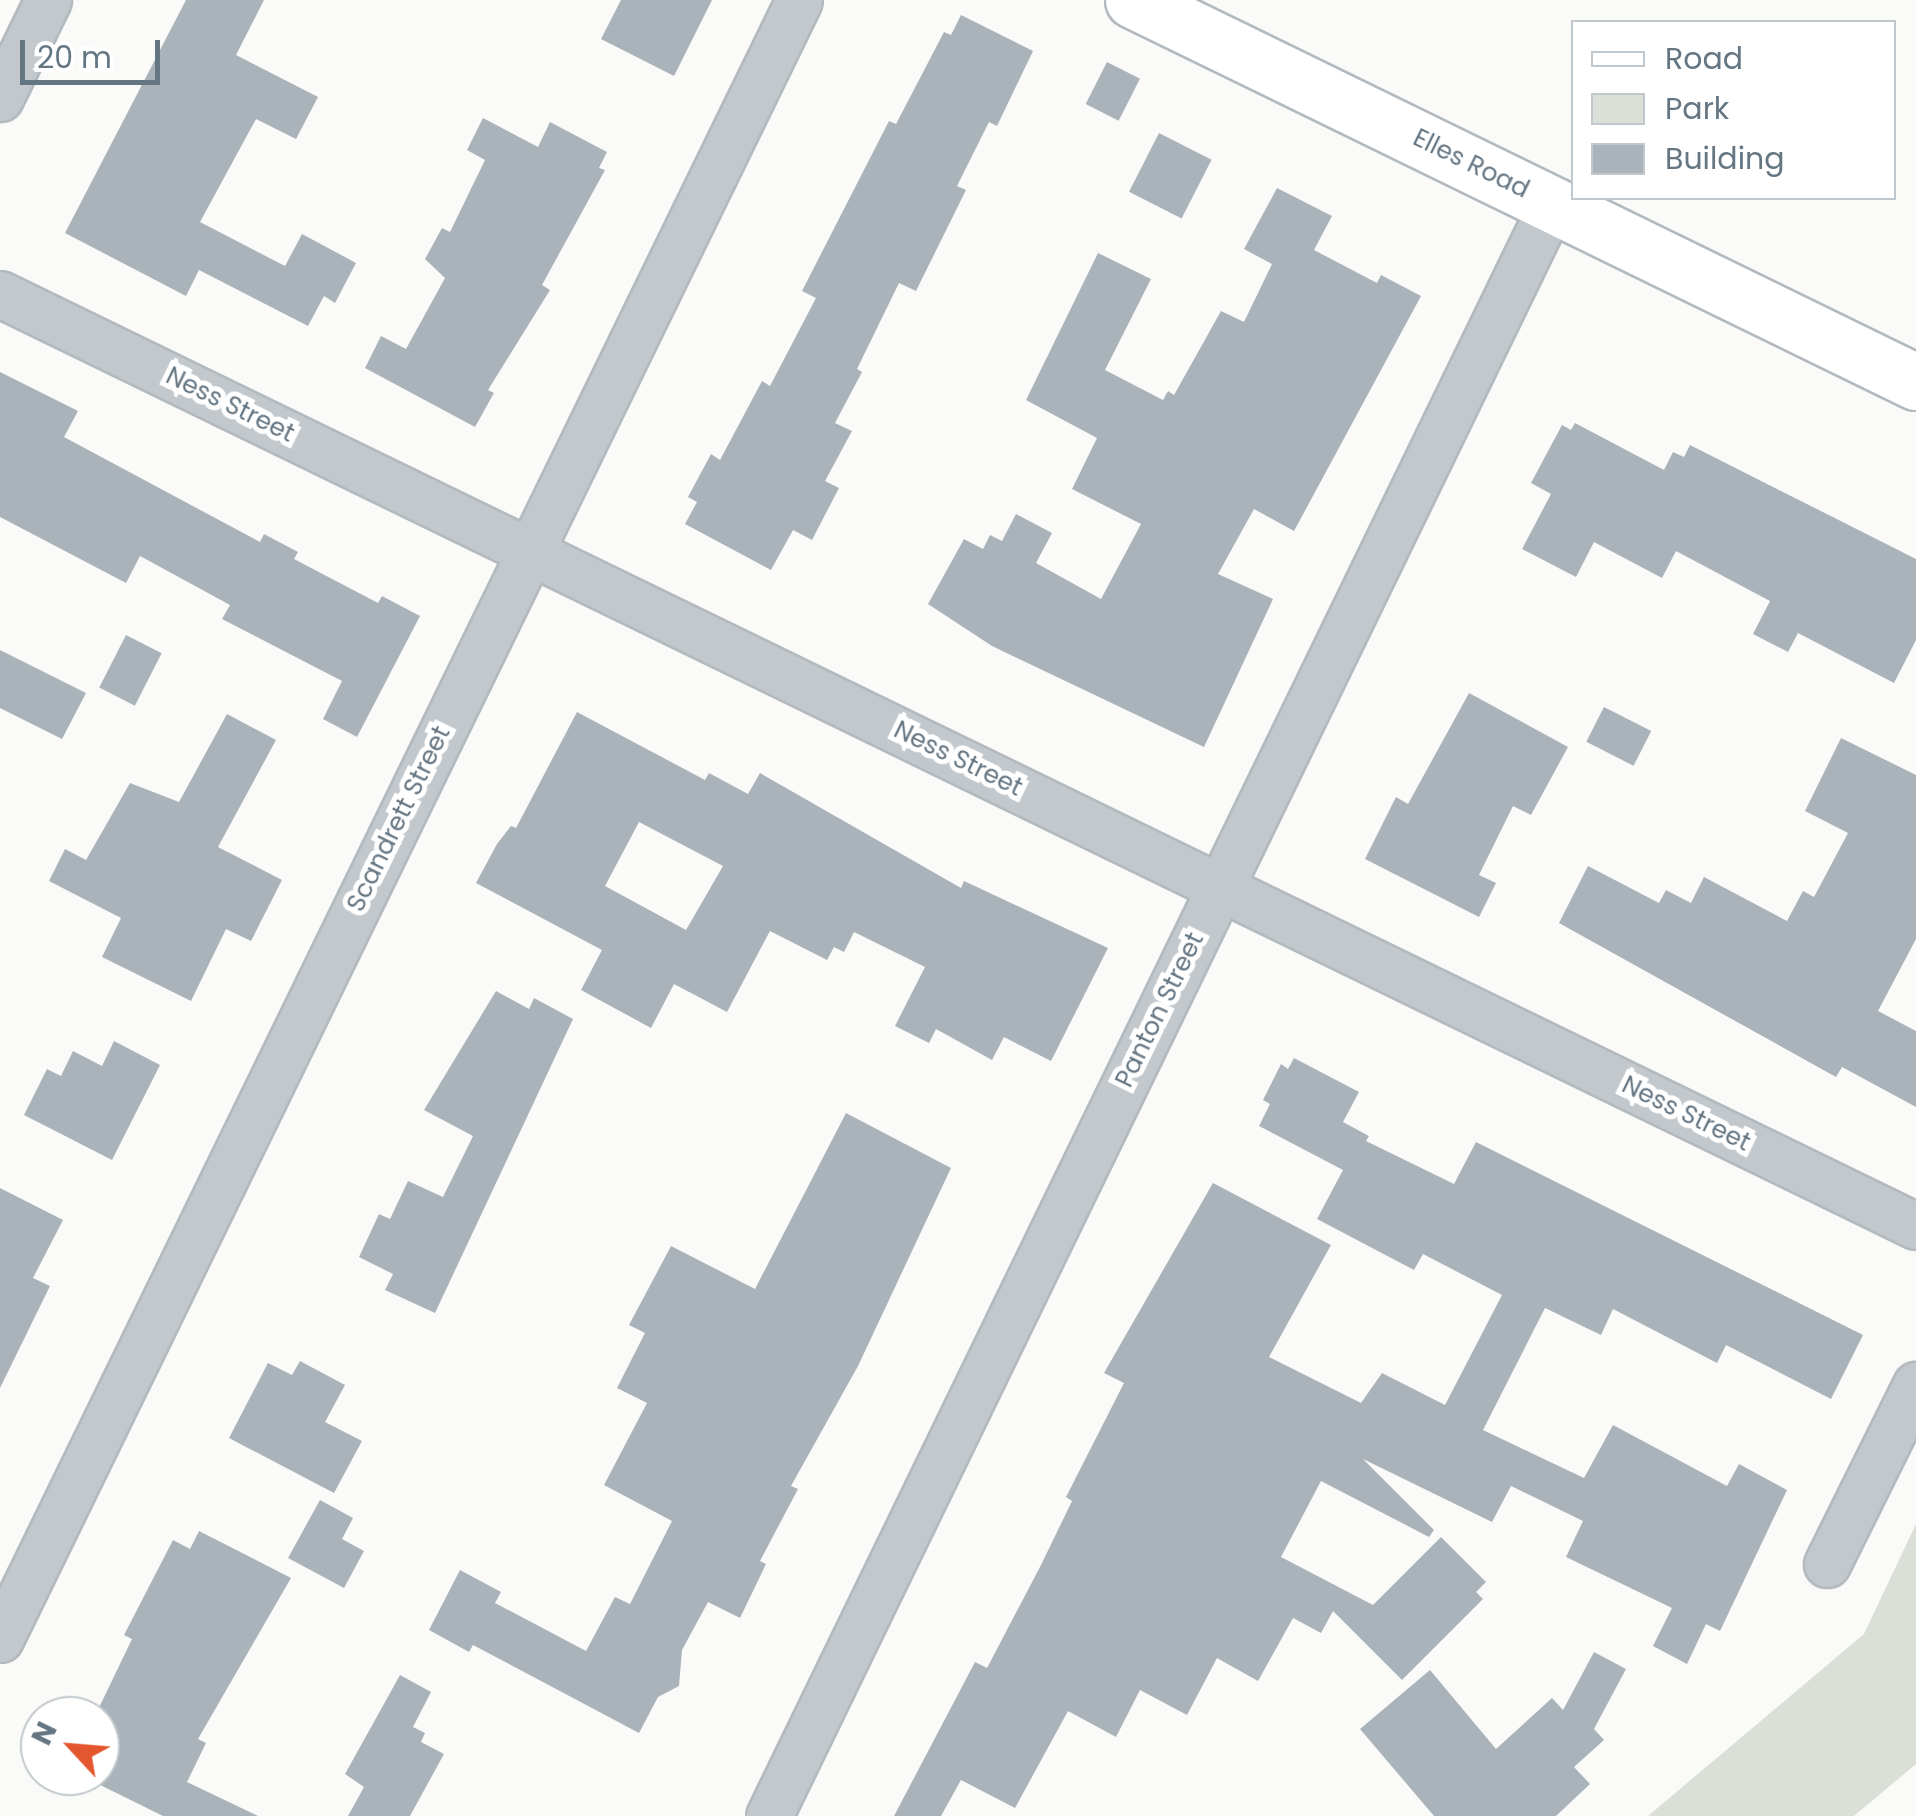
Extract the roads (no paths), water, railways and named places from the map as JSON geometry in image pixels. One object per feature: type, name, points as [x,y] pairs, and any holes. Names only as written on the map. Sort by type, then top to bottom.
[{"type":"main road","name":"Elles Road","points":[[1133,0],[1916,382]]},
{"type":"street","points":[[0,98],[48,0]]},
{"type":"street","name":"Scandrett Street","points":[[0,1639],[799,0]]},
{"type":"street","name":"Panton Street","points":[[768,1816],[1552,204]]},
{"type":"street","name":"Ness Street","points":[[0,294],[1916,1226]]},
{"type":"street","points":[[1827,1564],[1916,1385]]}]
